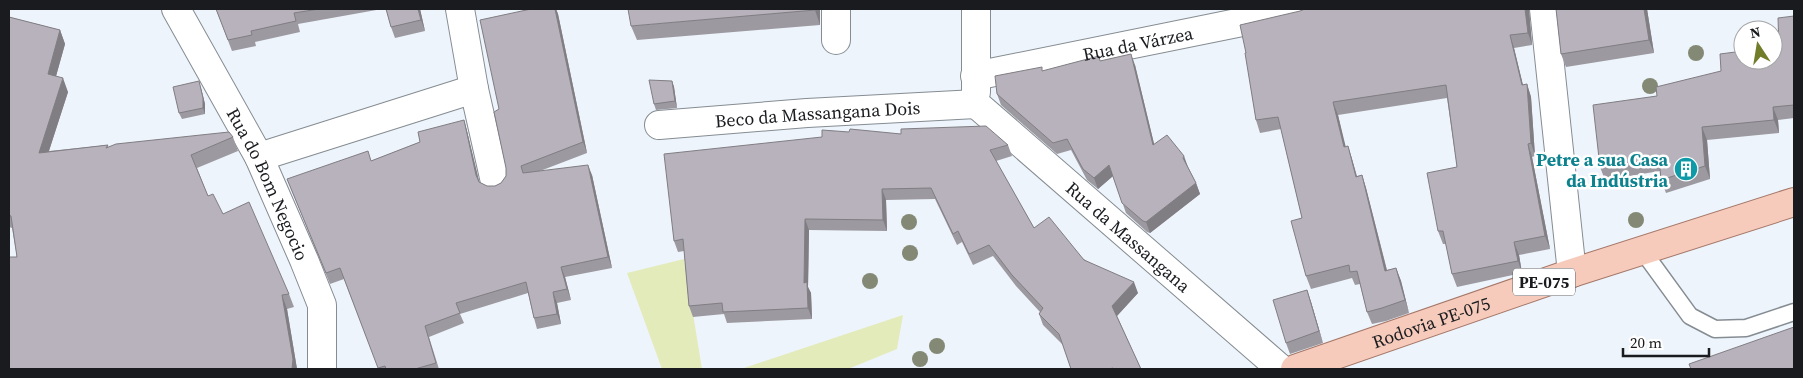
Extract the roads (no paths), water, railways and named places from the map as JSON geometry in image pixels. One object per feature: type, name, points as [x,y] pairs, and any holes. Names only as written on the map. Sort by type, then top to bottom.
[{"type":"main road","name":"Rodovia PE-075","points":[[1295,369],[1572,272],[1794,202]]},
{"type":"street","name":"Rua do Bom Negocio","points":[[176,9],[258,157],[322,305],[322,369]]},
{"type":"street","points":[[460,9],[474,89],[495,182]]},
{"type":"street","points":[[836,9],[836,40]]},
{"type":"street","points":[[976,9],[976,104]]},
{"type":"street","name":"Rua da Várzea","points":[[975,76],[1242,16],[1301,9]]},
{"type":"street","points":[[1544,9],[1572,272]]},
{"type":"street","points":[[258,157],[474,89]]},
{"type":"street","name":"Beco da Massangana Dois","points":[[659,125],[807,113],[976,104]]},
{"type":"street","name":"Rua da Massangana","points":[[976,104],[1281,369]]},
{"type":"lane","points":[[1642,250],[1690,316],[1715,329],[1746,328],[1794,312]]},
{"type":"place","name":"Petre a sua Casa da Indústria","points":[[1686,169]]}]
